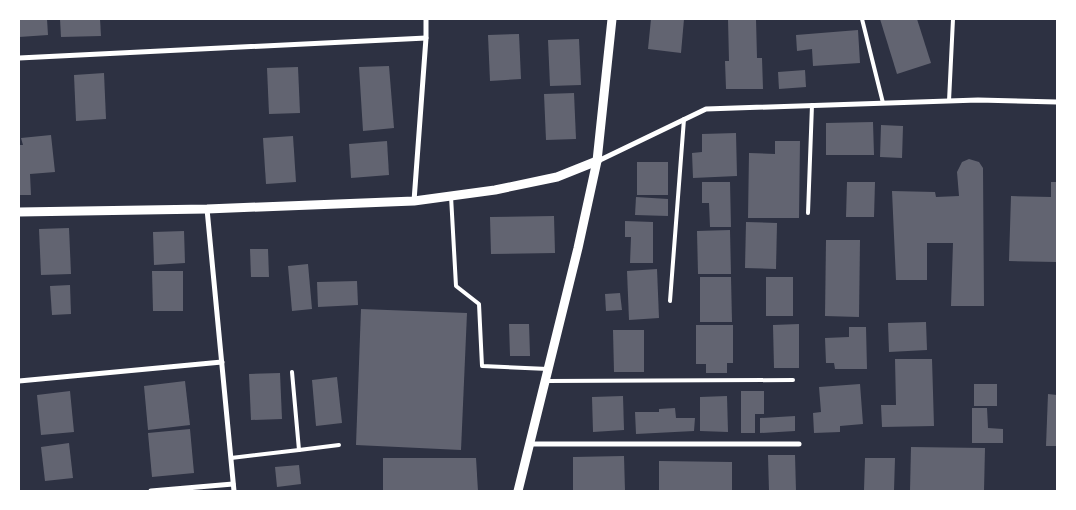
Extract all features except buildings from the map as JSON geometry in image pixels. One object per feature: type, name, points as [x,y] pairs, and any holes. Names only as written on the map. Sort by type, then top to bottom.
[{"type":"street","points":[[414,201],[426,19]]},
{"type":"street","points":[[518,491],[578,248],[597,161],[612,19]]},
{"type":"street","points":[[19,58],[426,38]]},
{"type":"street","points":[[19,212],[207,209],[414,201],[495,190],[558,177],[597,161],[706,109],[978,100],[1057,102]]},
{"type":"street","points":[[207,209],[234,491]]},
{"type":"street","points":[[19,381],[222,362]]},
{"type":"street","points":[[530,444],[799,444]]},
{"type":"street","points":[[151,491],[233,484]]},
{"type":"lane","points":[[862,19],[883,103]]},
{"type":"lane","points":[[949,101],[952,19]]},
{"type":"lane","points":[[808,213],[812,105]]},
{"type":"lane","points":[[670,301],[684,119]]},
{"type":"lane","points":[[451,196],[456,286],[479,304],[482,366],[548,369]]},
{"type":"lane","points":[[292,372],[299,450]]},
{"type":"lane","points":[[545,381],[793,380]]},
{"type":"lane","points":[[230,458],[339,445]]}]
